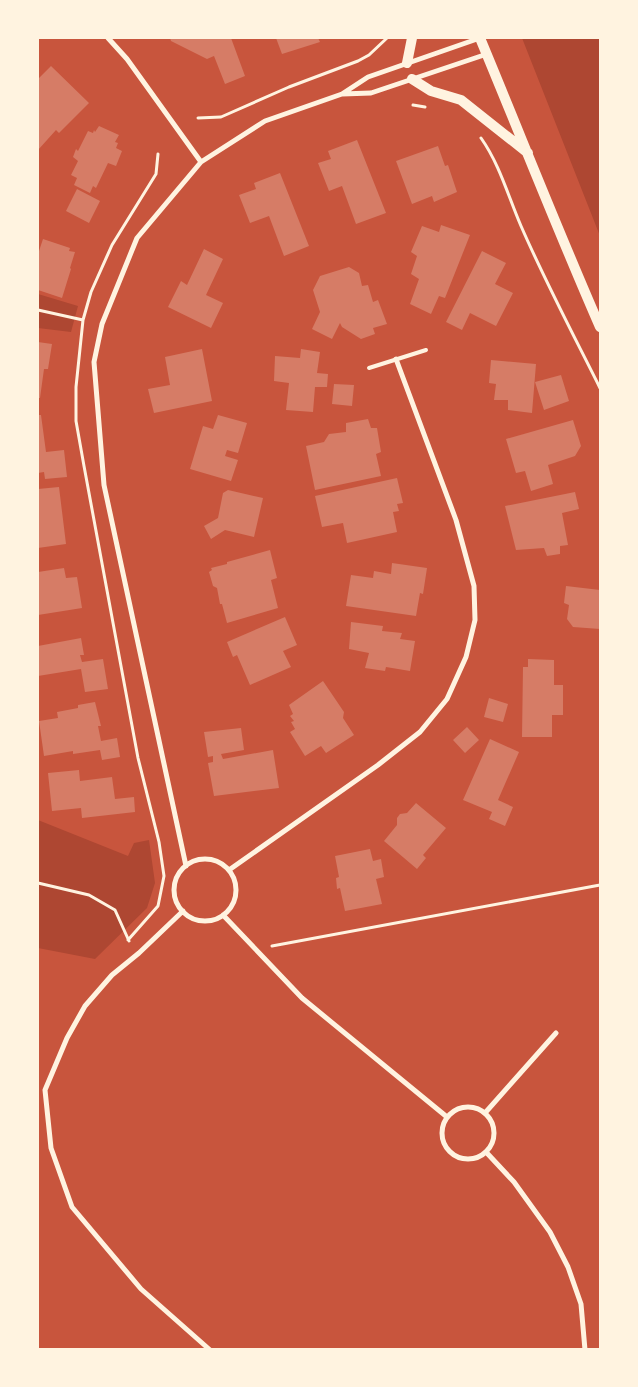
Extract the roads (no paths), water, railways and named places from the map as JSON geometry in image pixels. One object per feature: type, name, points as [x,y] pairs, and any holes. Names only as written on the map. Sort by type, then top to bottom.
[{"type":"main road","points":[[407,63],[412,38]]},
{"type":"main road","points":[[480,38],[529,154],[552,216],[600,327]]},
{"type":"main road","points":[[412,79],[431,91],[461,100],[529,154]]},
{"type":"street","points":[[108,38],[127,59],[201,162]]},
{"type":"street","points":[[186,866],[104,485],[94,362],[102,324],[137,238],[201,162],[265,121],[342,94],[368,77],[480,38]]},
{"type":"street","points":[[342,94],[372,93],[487,54]]},
{"type":"street","points":[[229,870],[378,766],[420,732],[447,699],[466,657],[475,620],[474,586],[456,520],[396,359]]},
{"type":"street","points":[[203,859],[213,860],[229,870],[234,879],[235,899],[223,915],[216,919],[199,920],[183,911],[175,893],[175,883],[179,874],[186,866],[194,861],[203,859]]},
{"type":"street","points":[[183,911],[139,953],[112,975],[85,1006],[67,1038],[45,1090],[51,1148],[72,1207],[141,1289],[210,1350]]},
{"type":"street","points":[[223,915],[302,998],[447,1117]]},
{"type":"street","points":[[485,1113],[556,1033]]},
{"type":"street","points":[[461,1108],[478,1108],[485,1113],[494,1127],[492,1144],[481,1156],[473,1159],[455,1156],[448,1150],[442,1134],[443,1125],[447,1117],[461,1108]]},
{"type":"street","points":[[486,1152],[514,1182],[545,1225],[568,1267],[581,1304],[585,1350]]},
{"type":"lane","points":[[369,368],[426,350]]}]
